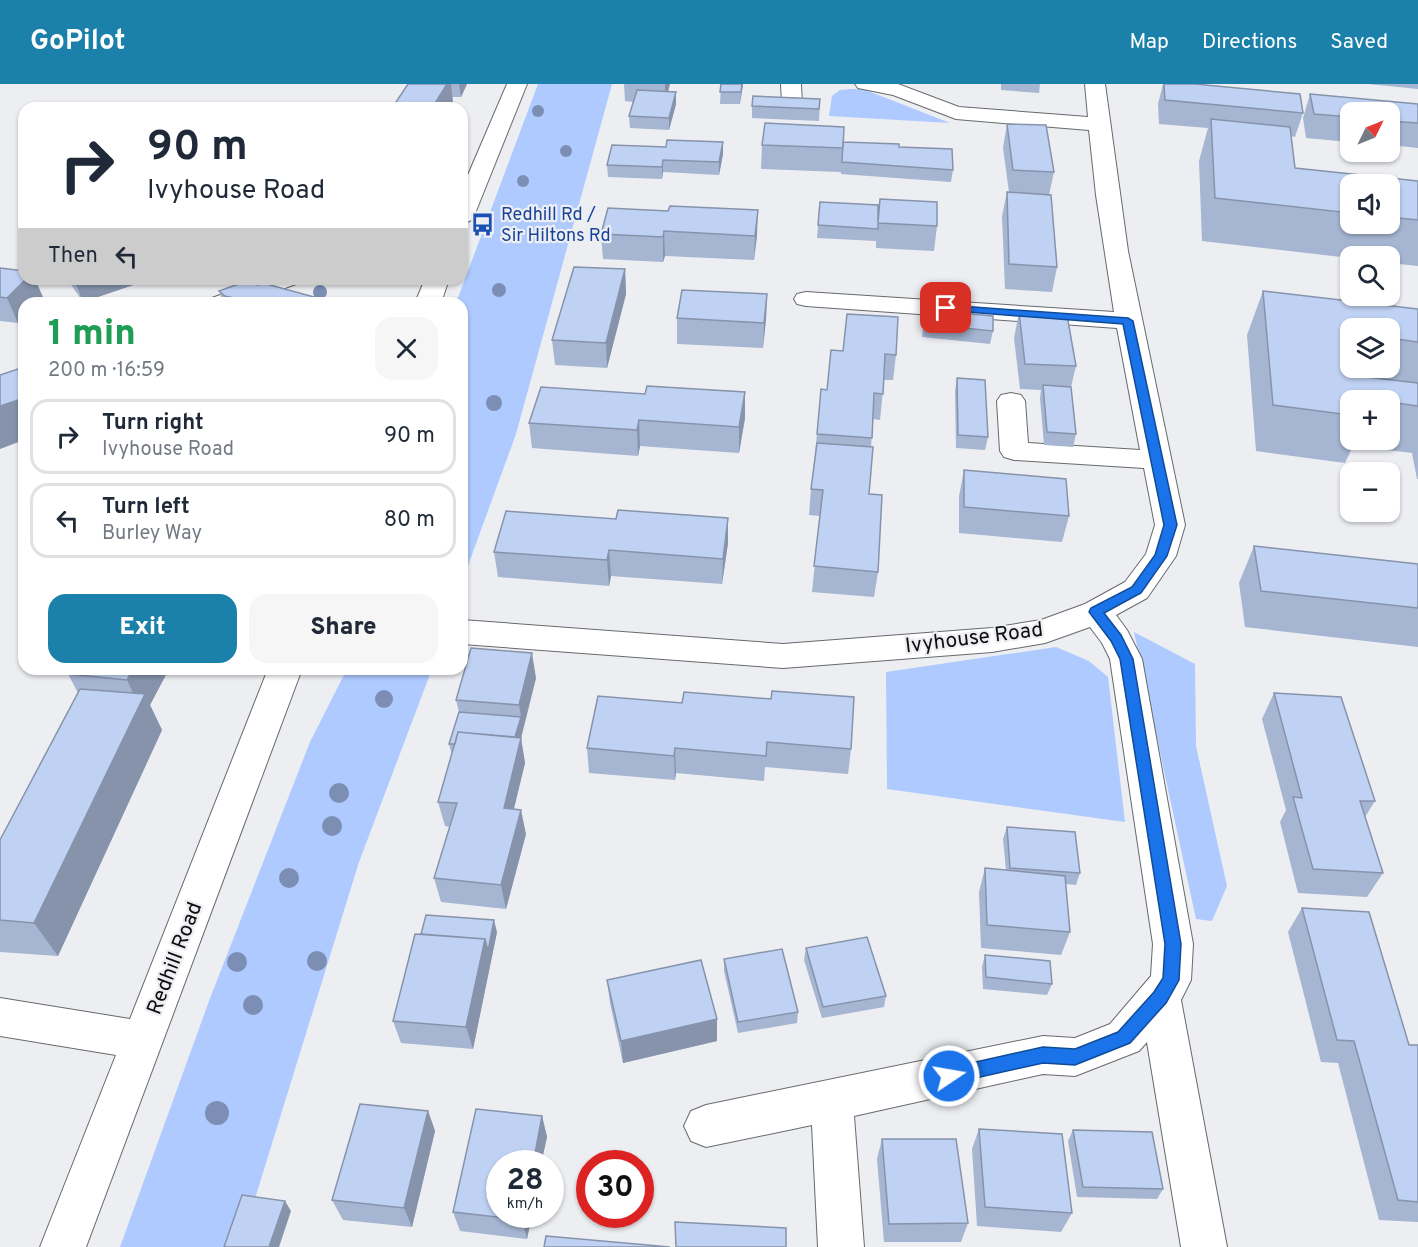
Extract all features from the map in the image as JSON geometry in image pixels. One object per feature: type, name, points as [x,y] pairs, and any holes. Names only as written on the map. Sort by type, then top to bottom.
[{"type":"street","points":[[468,201],[517,84]]},
{"type":"street","points":[[790,84],[792,105]]},
{"type":"street","points":[[865,84],[898,90],[956,113],[1098,124]]},
{"type":"street","name":"Ivyhouse Road","points":[[468,632],[783,656],[992,640],[1045,631],[1096,612],[1136,590],[1161,556],[1170,525],[1128,321],[1098,124],[1095,84]]},
{"type":"street","points":[[238,297],[270,285]]},
{"type":"street","points":[[806,299],[1128,321]]},
{"type":"street","points":[[1011,401],[1014,451],[1157,459]]},
{"type":"street","points":[[706,1126],[1043,1055],[1075,1057],[1124,1038],[1160,998],[1171,980],[1173,944],[1126,659],[1116,638],[1096,612]]},
{"type":"street","name":"Redhill Road","points":[[63,1247],[283,675]]},
{"type":"street","points":[[1160,998],[1204,1247]]},
{"type":"street","points":[[0,1017],[142,1040]]},
{"type":"street","points":[[832,1101],[840,1228]]},
{"type":"shaded area","points":[[538,84],[612,84],[516,434],[468,566],[468,297],[458,297],[463,285],[468,285],[468,271]]},
{"type":"shaded area","points":[[863,89],[950,123],[829,116],[832,96],[840,90]]},
{"type":"shaded area","points":[[1134,632],[1195,664],[1196,746],[1227,886],[1212,921],[1196,919]]},
{"type":"shaded area","points":[[1056,647],[1089,661],[1108,677],[1125,822],[887,789],[886,672]]},
{"type":"shaded area","points":[[344,675],[430,675],[359,862],[240,1247],[120,1247],[209,1001],[310,742]]},
{"type":"building","points":[[408,84],[447,84],[436,102],[396,102]]},
{"type":"building","points":[[721,84],[742,84],[741,92],[720,92]]},
{"type":"building","points":[[1164,84],[1195,84],[1300,94],[1303,113],[1165,100]]},
{"type":"building","points":[[637,90],[676,92],[669,118],[629,116]]},
{"type":"building","points":[[1310,94],[1396,102],[1340,102],[1340,116],[1314,114]]},
{"type":"building","points":[[753,96],[820,99],[819,109],[752,106]]},
{"type":"building","points":[[1400,102],[1418,104],[1418,123],[1400,122]]},
{"type":"building","points":[[1211,119],[1290,127],[1295,168],[1352,174],[1340,174],[1340,212],[1215,198]]},
{"type":"building","points":[[765,123],[844,127],[843,148],[762,145]]},
{"type":"building","points":[[1007,124],[1046,125],[1054,172],[1013,170]]},
{"type":"building","points":[[667,140],[723,142],[719,162],[663,160],[662,167],[607,165],[612,145],[666,147]]},
{"type":"building","points":[[843,142],[952,149],[953,170],[842,162]]},
{"type":"building","points":[[1400,179],[1418,181],[1418,220],[1400,218]]},
{"type":"building","points":[[1007,192],[1051,195],[1057,267],[1009,264]]},
{"type":"building","points":[[880,199],[937,202],[937,226],[878,223]]},
{"type":"building","points":[[820,202],[878,205],[878,229],[818,225]]},
{"type":"building","points":[[670,206],[758,210],[755,236],[664,231],[663,237],[601,234],[608,208],[668,211]]},
{"type":"building","points":[[574,267],[625,269],[606,343],[552,340]]},
{"type":"building","points":[[0,268],[18,270],[18,285],[20,285],[7,298],[0,297]]},
{"type":"building","points":[[236,285],[270,285],[314,297],[229,297],[219,291]]},
{"type":"building","points":[[682,290],[767,294],[764,323],[677,318]]},
{"type":"building","points":[[1263,291],[1340,300],[1340,306],[1392,306],[1418,309],[1418,342],[1400,340],[1400,318],[1340,318],[1340,378],[1375,378],[1418,383],[1418,406],[1400,404],[1400,390],[1340,390],[1340,414],[1273,405]]},
{"type":"building","points":[[925,310],[993,316],[993,331],[924,324]]},
{"type":"building","points":[[1019,312],[1067,315],[1076,366],[1025,364]]},
{"type":"building","points":[[847,314],[898,317],[896,355],[885,354],[883,394],[874,393],[872,438],[817,434],[821,389],[827,390],[831,350],[843,351]]},
{"type":"building","points":[[18,369],[18,400],[0,406],[0,375]]},
{"type":"building","points":[[957,378],[985,380],[988,437],[958,435]]},
{"type":"building","points":[[1043,385],[1071,387],[1076,434],[1047,432]]},
{"type":"building","points":[[647,386],[745,392],[739,427],[639,420],[637,430],[529,423],[541,387],[645,394]]},
{"type":"building","points":[[817,443],[873,447],[869,494],[882,495],[878,572],[814,566],[823,490],[811,489]]},
{"type":"building","points":[[964,470],[1066,479],[1069,516],[964,507]]},
{"type":"building","points":[[618,510],[728,518],[723,559],[609,550],[607,560],[494,552],[506,511],[616,519]]},
{"type":"building","points":[[1254,546],[1418,564],[1418,608],[1261,591]]},
{"type":"building","points":[[471,648],[532,653],[519,705],[456,700],[463,675],[468,675],[468,658]]},
{"type":"building","points":[[78,675],[130,675],[127,680]]},
{"type":"building","points":[[80,689],[145,694],[34,923],[0,920],[0,840]]},
{"type":"building","points":[[772,691],[854,697],[851,749],[767,742],[766,756],[675,748],[674,756],[587,748],[598,696],[682,703],[684,692],[771,699]]},
{"type":"building","points":[[1274,693],[1341,697],[1375,801],[1360,801],[1383,873],[1313,869],[1293,797],[1302,798]]},
{"type":"building","points":[[459,712],[521,717],[515,737],[458,732],[455,744],[449,744]]},
{"type":"building","points":[[458,732],[521,738],[504,808],[521,810],[501,885],[434,878],[457,803],[438,802]]},
{"type":"building","points":[[1007,827],[1075,832],[1080,873],[1010,868]]},
{"type":"building","points":[[985,868],[1065,876],[1070,932],[987,925]]},
{"type":"building","points":[[1302,908],[1369,912],[1409,1045],[1418,1045],[1418,1202],[1398,1200],[1354,1041],[1337,1040]]},
{"type":"building","points":[[426,915],[494,920],[488,951],[485,939],[421,934]]},
{"type":"building","points":[[415,934],[485,939],[466,1027],[393,1021]]},
{"type":"building","points":[[867,937],[886,996],[823,1007],[806,948]]},
{"type":"building","points":[[782,949],[798,1012],[738,1022],[724,959]]},
{"type":"building","points":[[985,955],[1050,961],[1052,984],[986,977]]},
{"type":"building","points":[[701,960],[717,1019],[621,1041],[607,980]]},
{"type":"building","points":[[360,1104],[428,1111],[404,1208],[332,1200]]},
{"type":"building","points":[[476,1109],[542,1116],[536,1150],[486,1150],[486,1216],[453,1212]]},
{"type":"building","points":[[979,1129],[1062,1134],[1072,1213],[985,1207]]},
{"type":"building","points":[[1073,1130],[1152,1132],[1163,1189],[1083,1187]]},
{"type":"building","points":[[882,1139],[956,1139],[968,1223],[889,1224]]},
{"type":"building","points":[[242,1195],[285,1201],[269,1247],[224,1247]]},
{"type":"building","points":[[675,1222],[786,1228],[786,1247],[676,1247]]},
{"type":"building","points":[[546,1236],[670,1247],[544,1247]]},
{"type":"place","name":"Redhill Rd / Sir Hiltons Rd","points":[[483,224]]},
{"type":"route","points":[[946,308],[1128,321],[1170,525],[1161,556],[1136,590],[1096,612],[1116,638],[1126,659],[1173,944],[1171,980],[1160,998],[1124,1038],[1075,1057],[1043,1055],[949,1076]]}]
